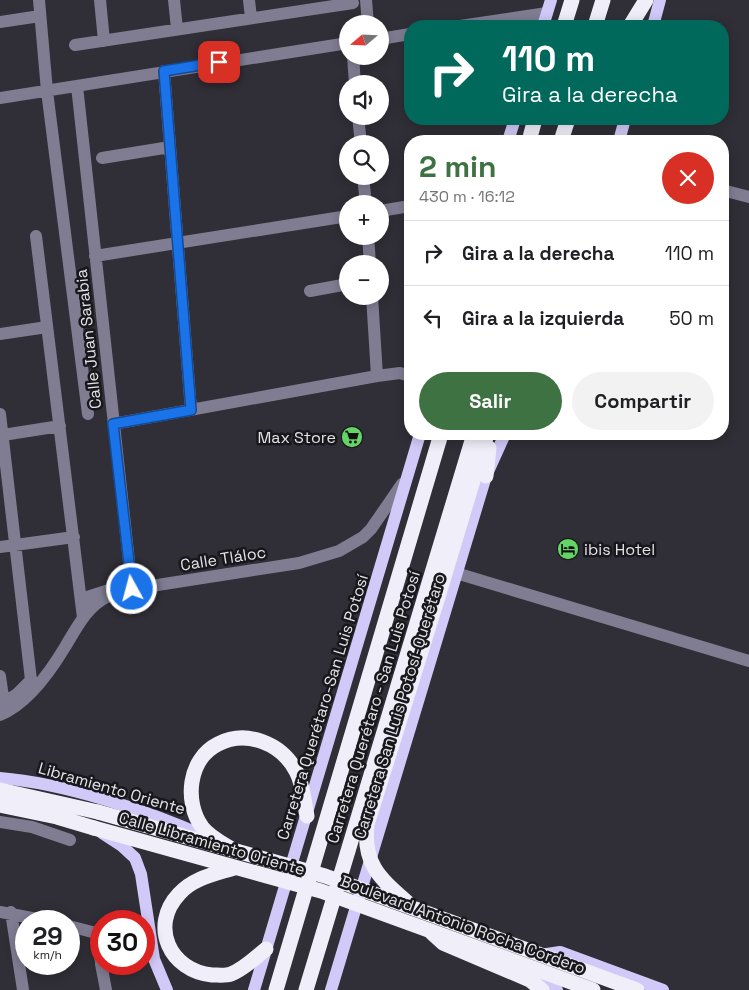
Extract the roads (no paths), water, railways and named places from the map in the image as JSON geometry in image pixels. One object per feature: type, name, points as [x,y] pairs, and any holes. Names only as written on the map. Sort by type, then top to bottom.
[{"type":"highway","points":[[566,20],[572,0]]},
{"type":"highway","points":[[597,20],[603,0]]},
{"type":"highway","points":[[634,20],[646,0]]},
{"type":"highway","name":"Carretera Querétaro - San Luis Potosí","points":[[276,990],[439,440]]},
{"type":"highway","name":"Carretera Querétaro - San Luis Potosí","points":[[306,990],[472,440]]},
{"type":"highway","points":[[417,910],[388,885],[374,869],[369,860],[365,840],[367,825],[485,440]]},
{"type":"highway","points":[[486,476],[490,440]]},
{"type":"highway","points":[[240,853],[214,838],[203,828],[191,802],[191,786],[196,766],[208,751],[218,744],[248,738],[269,742],[284,754],[297,772],[306,816]]},
{"type":"highway","name":"Libramiento Oriente","points":[[0,790],[98,812]]},
{"type":"highway","points":[[0,805],[57,817],[94,828]]},
{"type":"highway","name":"Calle Libramiento Oriente","points":[[98,812],[326,876]]},
{"type":"highway","name":"Calle Libramiento Oriente","points":[[94,828],[321,891]]},
{"type":"highway","points":[[234,868],[193,882],[179,893],[170,905],[166,920],[166,938],[173,954],[184,967],[199,974],[231,974],[244,967],[266,949]]},
{"type":"highway","name":"Boulevard Antonio Rocha Cordero","points":[[326,876],[637,990]]},
{"type":"highway","name":"Boulevard Antonio Rocha Cordero","points":[[321,891],[593,990]]},
{"type":"highway","points":[[431,932],[443,943],[536,985]]},
{"type":"main road","points":[[545,20],[551,0]]},
{"type":"main road","points":[[655,20],[660,0]]},
{"type":"main road","name":"Carretera Querétaro-San Luis Potosí","points":[[254,990],[418,440]]},
{"type":"main road","name":"Carretera San Luis Potosí-Querétaro","points":[[331,990],[486,476],[502,440]]},
{"type":"main road","name":"Libramiento Oriente","points":[[0,778],[65,789],[170,820],[240,853]]},
{"type":"main road","points":[[94,828],[122,846],[135,858],[141,874],[154,959],[167,990]]},
{"type":"main road","name":"Boulevard Antonio Rocha Cordero","points":[[540,955],[560,952],[663,990]]},
{"type":"main road","name":"Boulevard Antonio Rocha Cordero","points":[[536,985],[557,990]]},
{"type":"street","points":[[39,0],[88,414]]},
{"type":"street","points":[[100,0],[104,41]]},
{"type":"street","points":[[174,0],[178,29]]},
{"type":"street","points":[[249,0],[251,18]]},
{"type":"street","points":[[366,0],[367,15]]},
{"type":"street","points":[[75,45],[251,18],[316,4],[353,2]]},
{"type":"street","points":[[500,20],[547,13]]},
{"type":"street","points":[[0,22],[40,16]]},
{"type":"street","points":[[389,37],[404,35]]},
{"type":"street","points":[[0,98],[339,44]]},
{"type":"street","points":[[164,71],[191,410]]},
{"type":"street","name":"Calle Juan Sarabia","points":[[74,86],[132,583]]},
{"type":"street","points":[[102,158],[170,147]]},
{"type":"street","points":[[729,192],[749,197]]},
{"type":"street","points":[[389,210],[404,207]]},
{"type":"street","points":[[95,256],[339,217]]},
{"type":"street","points":[[36,236],[83,618]]},
{"type":"street","points":[[310,291],[339,286]]},
{"type":"street","points":[[373,305],[377,376]]},
{"type":"street","points":[[0,334],[47,327]]},
{"type":"street","points":[[113,424],[377,376],[404,374]]},
{"type":"street","points":[[0,414],[31,680],[4,708]]},
{"type":"street","points":[[3,435],[60,426]]},
{"type":"street","name":"Calle Tláloc","points":[[4,708],[27,697],[59,657],[83,618],[106,597],[132,583],[300,563],[339,551],[363,537],[379,521],[408,474]]},
{"type":"street","points":[[0,547],[74,537]]},
{"type":"street","points":[[456,574],[749,661]]},
{"type":"street","points":[[81,599],[132,583]]},
{"type":"street","points":[[0,676],[4,708]]},
{"type":"street","points":[[0,822],[32,827],[70,840]]},
{"type":"street","points":[[5,912],[23,990]]},
{"type":"street","points":[[103,975],[106,990]]},
{"type":"place","name":"Max Store","points":[[352,437]]},
{"type":"place","name":"ibis Hotel","points":[[568,549]]}]
